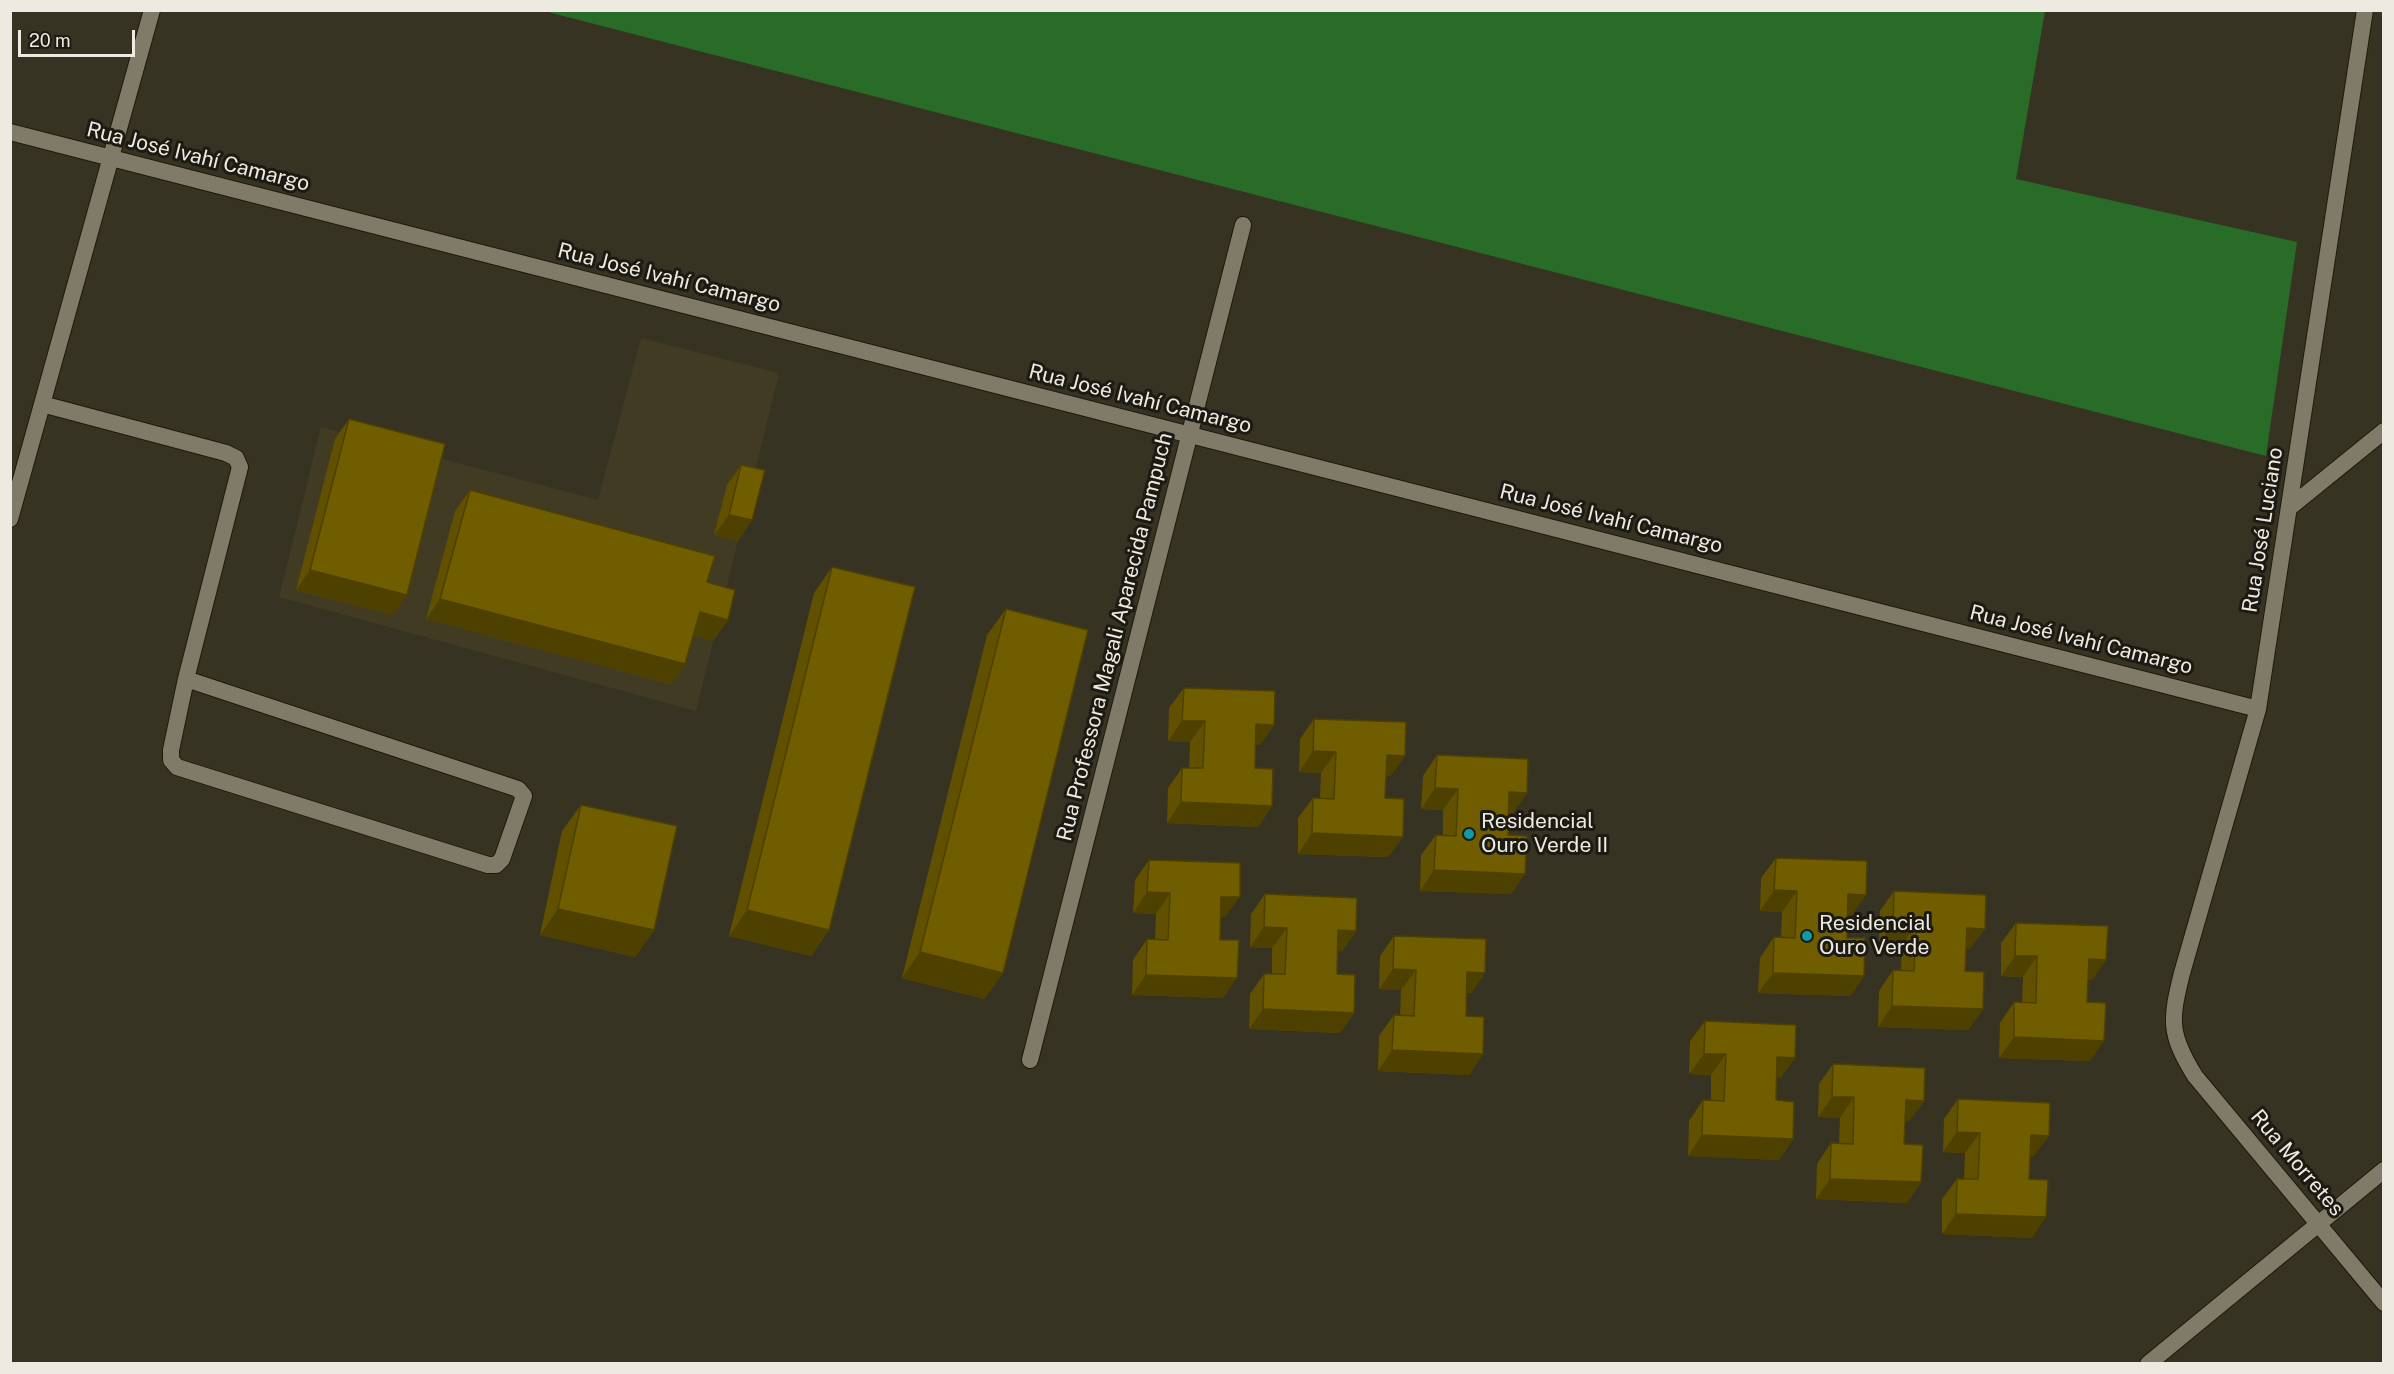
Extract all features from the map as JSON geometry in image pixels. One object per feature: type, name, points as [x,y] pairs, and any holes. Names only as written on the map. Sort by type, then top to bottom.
[{"type":"street","points":[[10,519],[152,10]]},
{"type":"street","name":"Rua José Luciano","points":[[2179,1049],[2174,1029],[2175,1002],[2258,709],[2365,10]]},
{"type":"street","name":"Rua José Ivahí Camargo","points":[[10,132],[2258,709]]},
{"type":"street","name":"Rua Professora Magali Aparecida Pampuch","points":[[1030,1060],[1243,225]]},
{"type":"street","points":[[42,405],[236,458],[240,467],[186,679],[171,750],[171,760],[177,767],[488,865],[496,865],[502,859],[524,796],[518,789],[186,679]]},
{"type":"street","points":[[2289,508],[2384,430]]},
{"type":"street","name":"Rua Morretes","points":[[2179,1049],[2195,1076],[2384,1303]]},
{"type":"street","points":[[2148,1364],[2384,1170]]},
{"type":"shaded area","points":[[641,338],[779,373],[696,711],[279,597],[321,427],[598,500]]},
{"type":"green space","points":[[544,11],[2045,11],[2016,179],[2297,242],[2266,456]]},
{"type":"building","points":[[349,419],[445,444],[407,595],[310,570]]},
{"type":"building","points":[[741,465],[765,470],[752,520],[729,515]]},
{"type":"building","points":[[470,490],[715,556],[707,582],[735,590],[728,620],[700,612],[685,664],[440,599]]},
{"type":"building","points":[[832,567],[915,587],[829,930],[747,910]]},
{"type":"building","points":[[1006,609],[1088,630],[1003,973],[920,952]]},
{"type":"building","points":[[1184,688],[1275,691],[1274,725],[1256,724],[1255,768],[1273,769],[1272,806],[1181,802],[1182,768],[1203,768],[1205,721],[1182,721]]},
{"type":"building","points":[[1314,719],[1406,722],[1405,756],[1387,755],[1385,798],[1404,799],[1403,837],[1312,833],[1313,798],[1334,799],[1336,752],[1313,751]]},
{"type":"building","name":"Residencial Ouro Verde II","points":[[1437,755],[1528,759],[1527,793],[1509,792],[1508,835],[1527,836],[1525,874],[1434,870],[1436,835],[1456,836],[1458,789],[1435,788]]},
{"type":"building","points":[[581,805],[677,826],[654,930],[558,909]]},
{"type":"building","name":"Residencial Ouro Verde","points":[[1776,858],[1867,861],[1866,895],[1848,894],[1847,938],[1865,938],[1864,976],[1773,973],[1774,937],[1795,938],[1797,891],[1774,890]]},
{"type":"building","points":[[1149,860],[1240,863],[1240,897],[1221,897],[1220,940],[1239,940],[1237,978],[1146,975],[1147,939],[1168,940],[1170,893],[1147,892]]},
{"type":"building","name":"Residencial Ouro Verde","points":[[1894,891],[1986,895],[1985,929],[1967,928],[1965,971],[1984,972],[1983,1009],[1892,1006],[1893,970],[1914,971],[1916,925],[1893,924]]},
{"type":"building","points":[[1265,894],[1357,898],[1356,931],[1338,930],[1337,974],[1355,975],[1354,1013],[1263,1009],[1264,974],[1285,974],[1287,928],[1264,927]]},
{"type":"building","points":[[2016,923],[2108,926],[2106,960],[2089,959],[2087,1002],[2106,1003],[2104,1041],[2014,1037],[2014,1002],[2036,1003],[2037,956],[2015,956]]},
{"type":"building","points":[[1394,936],[1486,939],[1485,973],[1467,972],[1466,1016],[1484,1017],[1483,1054],[1392,1050],[1394,1015],[1414,1016],[1416,970],[1393,969]]},
{"type":"building","points":[[1705,1021],[1796,1025],[1795,1058],[1777,1057],[1776,1100],[1794,1102],[1793,1139],[1702,1135],[1703,1100],[1724,1101],[1726,1054],[1704,1054]]},
{"type":"building","points":[[1833,1064],[1925,1068],[1924,1101],[1906,1100],[1904,1144],[1923,1145],[1921,1182],[1830,1179],[1831,1143],[1853,1144],[1854,1097],[1832,1097]]},
{"type":"building","points":[[1958,1099],[2050,1103],[2049,1136],[2031,1135],[2029,1179],[2048,1180],[2046,1217],[1956,1214],[1957,1179],[1978,1179],[1980,1133],[1957,1132]]},
{"type":"place","name":"Residencial Ouro Verde II","points":[[1469,834]]},
{"type":"place","name":"Residencial Ouro Verde","points":[[1807,936]]}]
